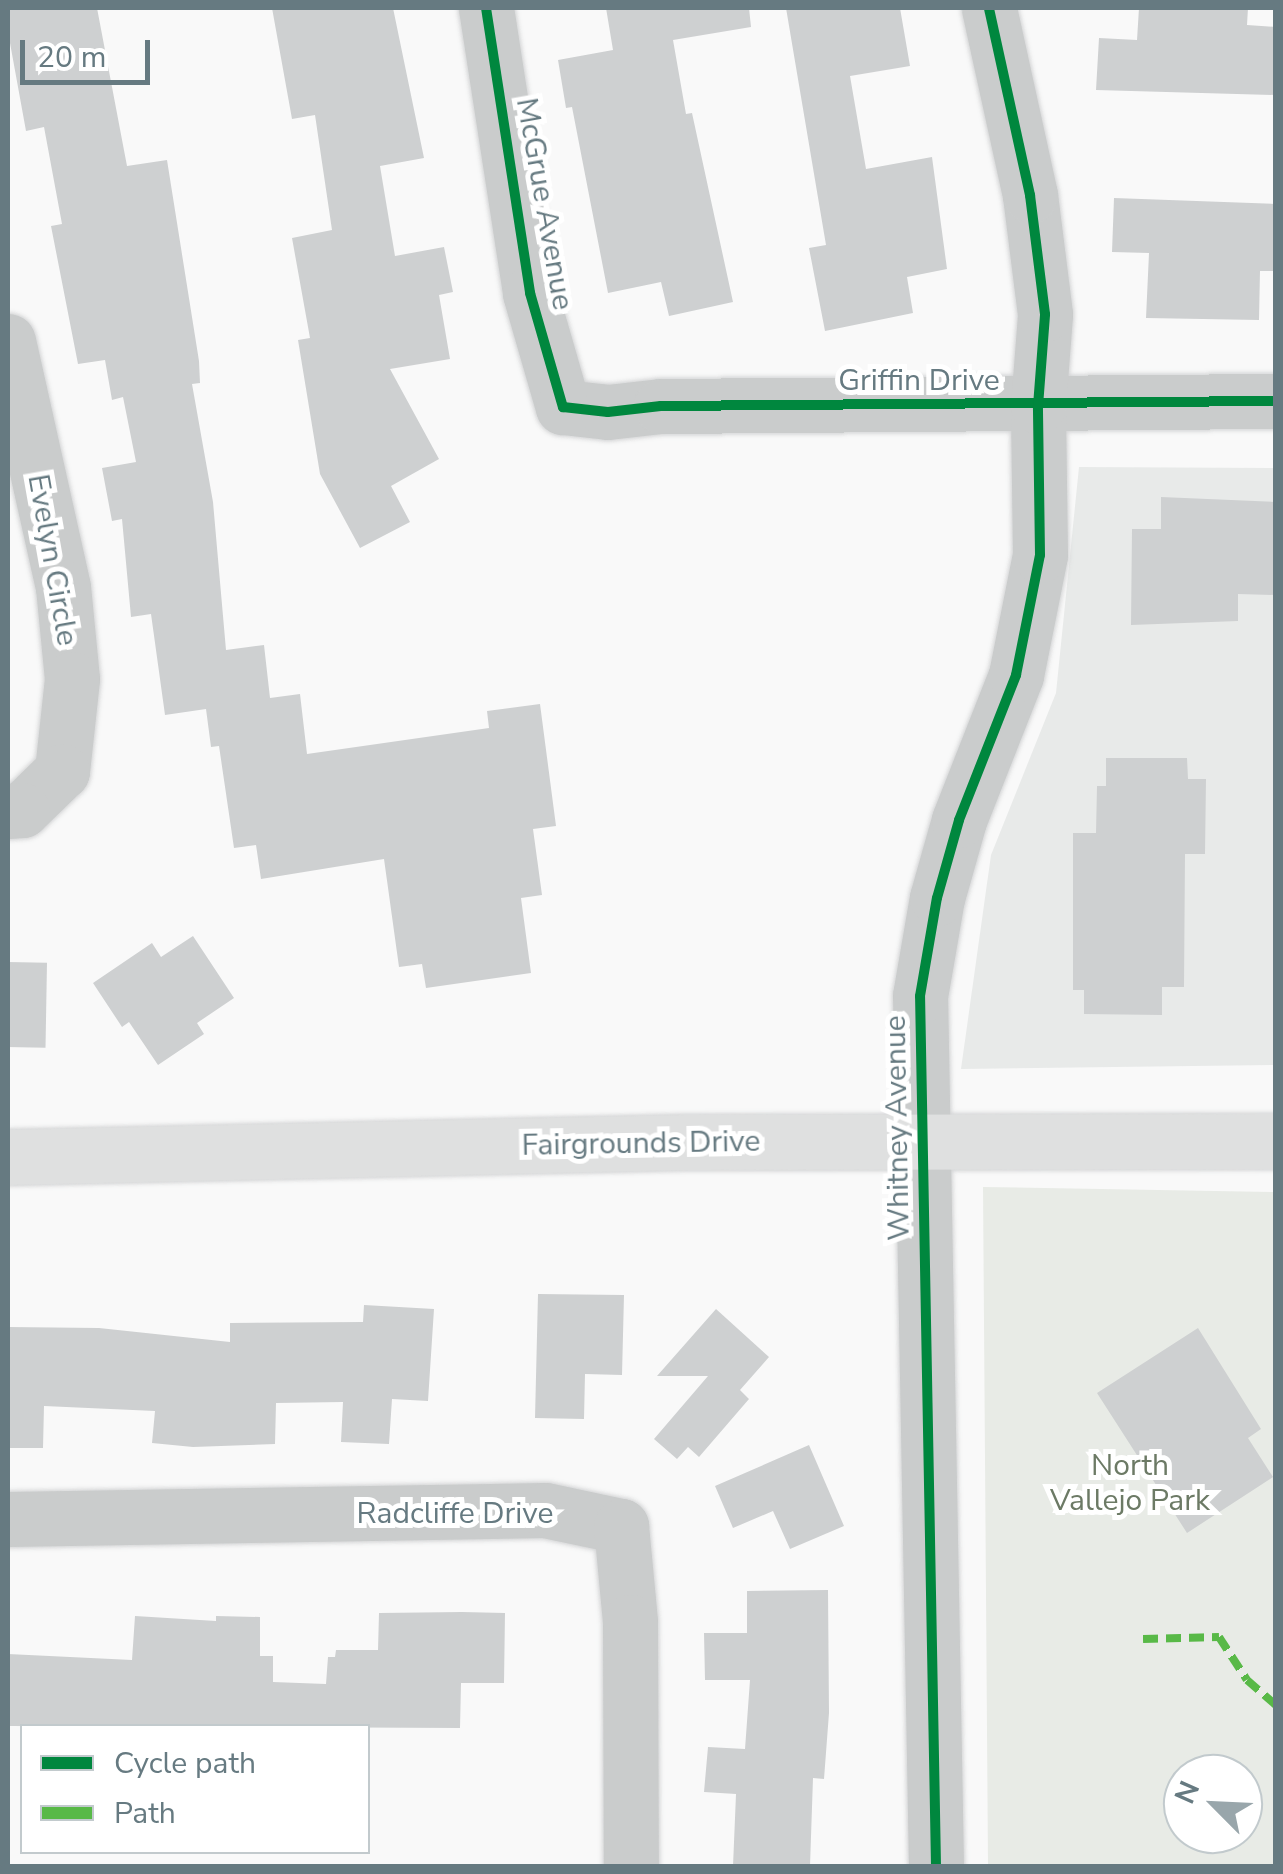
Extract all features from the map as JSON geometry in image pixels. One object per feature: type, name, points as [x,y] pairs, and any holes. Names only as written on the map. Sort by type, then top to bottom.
[{"type":"main road","name":"Fairgrounds Drive","points":[[8,1156],[686,1142],[1276,1141]]},
{"type":"street","name":"McGrue Avenue","points":[[486,8],[530,293],[562,407]]},
{"type":"street","name":"Whitney Avenue","points":[[936,1866],[926,1142],[920,996],[937,898],[959,820],[1020,658],[1040,556],[1038,406],[1045,314],[1030,195],[988,8]]},
{"type":"street","name":"Evelyn Circle","points":[[8,341],[63,587],[72,680],[62,772],[22,810],[8,811]]},
{"type":"street","name":"Griffin Drive","points":[[562,407],[608,412],[661,406],[1276,402]]},
{"type":"street","name":"Radcliffe Drive","points":[[8,1519],[545,1510],[621,1526],[630,1622],[630,1866]]},
{"type":"shaded area","points":[[1079,467],[1275,468],[1275,1065],[961,1069],[991,855],[1056,693]]},
{"type":"green space","name":"North Vallejo Park","points":[[983,1187],[1275,1192],[1275,1866],[988,1866]]},
{"type":"building","points":[[8,8],[97,8],[127,166],[167,160],[199,361],[200,383],[192,384],[213,502],[226,650],[264,645],[270,698],[300,694],[307,754],[489,728],[487,711],[540,704],[556,826],[533,829],[542,895],[521,898],[531,973],[426,988],[422,964],[399,967],[384,859],[261,879],[256,845],[234,848],[219,746],[211,747],[206,709],[165,715],[151,614],[131,617],[122,519],[112,521],[102,468],[136,462],[123,397],[112,400],[105,360],[78,364],[51,226],[62,224],[44,127],[26,131],[8,32]]},
{"type":"building","points":[[272,8],[393,8],[424,158],[380,166],[395,256],[444,247],[453,292],[439,295],[450,359],[390,369],[439,459],[391,486],[410,522],[360,548],[320,474],[298,340],[310,338],[292,238],[332,230],[315,115],[292,119]]},
{"type":"building","points":[[606,8],[749,8],[751,27],[673,40],[686,114],[692,113],[733,302],[669,316],[661,282],[608,293],[572,107],[566,108],[558,60],[613,50]]},
{"type":"building","points":[[786,8],[900,8],[910,66],[850,76],[866,169],[932,157],[947,269],[907,277],[913,313],[825,331],[809,248],[826,245]]},
{"type":"building","points":[[1139,8],[1248,8],[1247,25],[1276,27],[1276,95],[1096,90],[1099,38],[1137,40]]},
{"type":"building","points":[[1114,198],[1276,204],[1276,271],[1260,271],[1259,320],[1146,318],[1149,253],[1112,252]]},
{"type":"building","points":[[1161,497],[1276,502],[1276,595],[1238,594],[1238,621],[1131,625],[1132,529],[1161,529]]},
{"type":"building","points":[[1106,758],[1187,758],[1188,779],[1206,779],[1205,854],[1185,854],[1184,987],[1162,987],[1162,1015],[1084,1014],[1084,990],[1073,990],[1073,833],[1096,833],[1097,786],[1106,786]]},
{"type":"building","points":[[193,936],[234,998],[197,1023],[204,1034],[158,1065],[129,1022],[122,1027],[93,983],[152,943],[161,957]]},
{"type":"building","points":[[8,962],[47,963],[46,1048],[8,1047]]},
{"type":"building","points":[[538,1294],[624,1295],[622,1375],[585,1374],[584,1419],[535,1418]]},
{"type":"building","points":[[364,1305],[434,1309],[428,1401],[392,1399],[389,1444],[341,1442],[343,1402],[276,1403],[275,1444],[193,1447],[152,1443],[155,1411],[44,1406],[43,1448],[8,1448],[8,1327],[99,1328],[230,1342],[230,1323],[363,1322]]},
{"type":"building","points":[[716,1309],[769,1357],[740,1390],[749,1399],[699,1457],[688,1447],[677,1459],[654,1439],[708,1376],[657,1376]]},
{"type":"building","points":[[1198,1328],[1261,1429],[1248,1438],[1273,1477],[1187,1533],[1097,1393]]},
{"type":"building","points":[[809,1445],[844,1526],[790,1549],[773,1511],[733,1528],[715,1486]]},
{"type":"building","points":[[828,1590],[829,1713],[824,1779],[813,1778],[810,1866],[733,1866],[736,1794],[704,1792],[708,1747],[745,1749],[750,1680],[705,1680],[704,1633],[747,1633],[747,1591]]},
{"type":"building","points":[[379,1613],[505,1613],[504,1683],[461,1683],[460,1728],[370,1728],[370,1724],[8,1726],[8,1654],[132,1660],[135,1616],[216,1621],[216,1616],[260,1617],[260,1656],[273,1656],[273,1682],[326,1684],[328,1657],[335,1657],[336,1650],[378,1650]]},
{"type":"marked path","points":[[1143,1639],[1219,1637],[1247,1680],[1276,1705]]},
{"type":"cycle path","points":[[486,8],[530,293],[563,407],[608,412],[661,406],[1276,401]]},
{"type":"cycle path","points":[[936,1866],[920,996],[937,898],[959,820],[1016,675],[1040,555],[1038,406],[1045,314],[1030,195],[989,8]]}]
